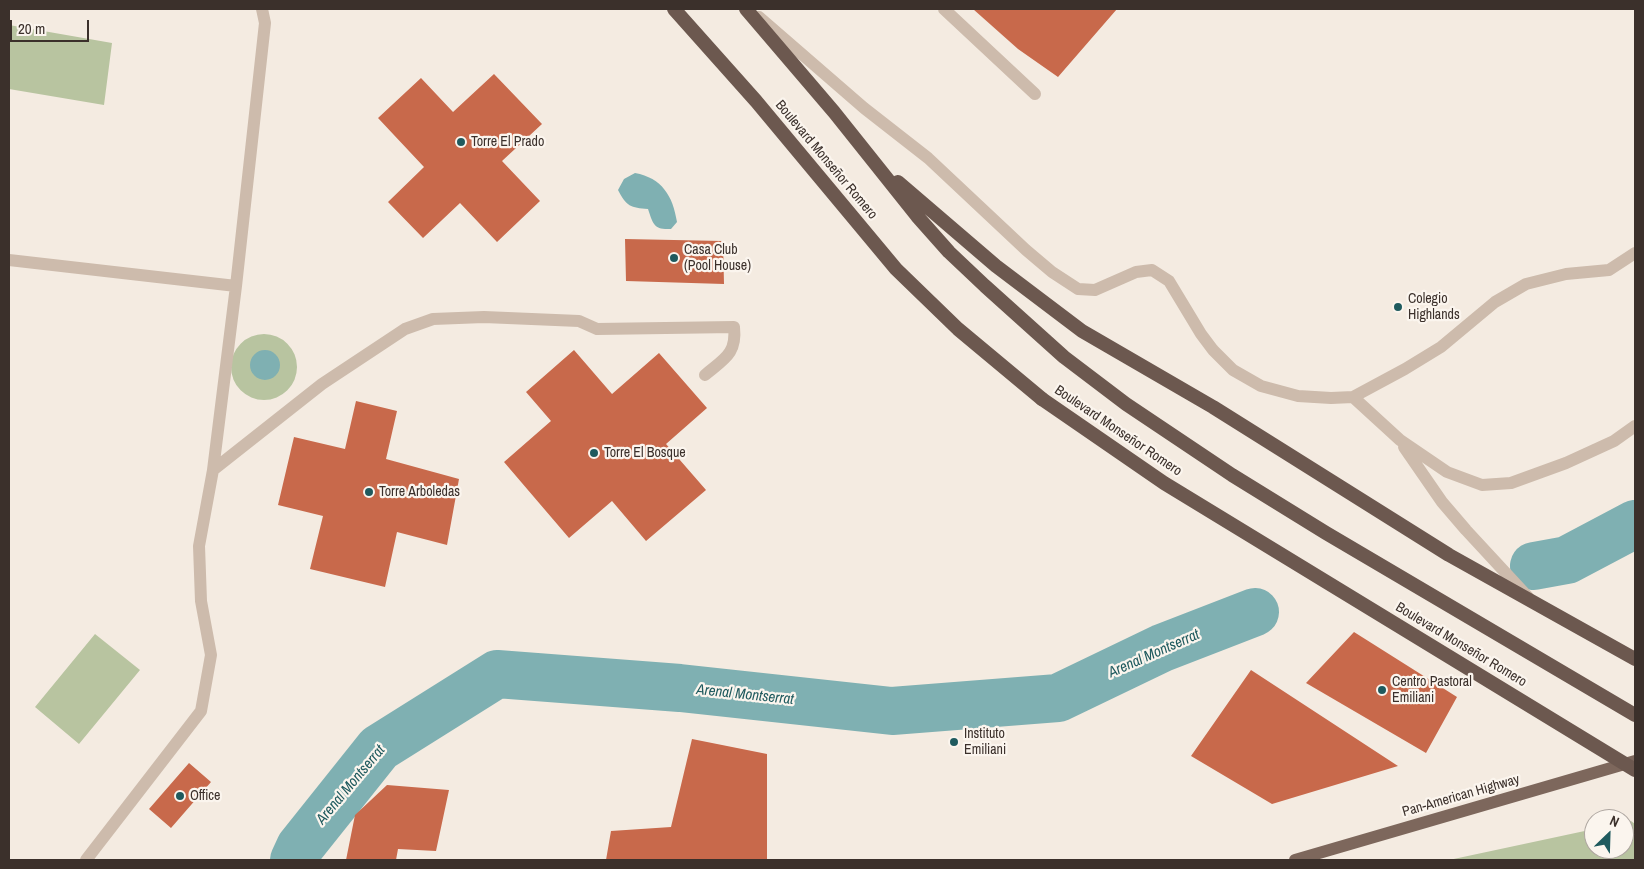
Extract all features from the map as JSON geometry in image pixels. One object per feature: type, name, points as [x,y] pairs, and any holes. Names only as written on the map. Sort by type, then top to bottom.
[{"type":"highway","name":"Boulevard Monseñor Romero","points":[[674,9],[756,101],[896,269],[958,329],[1042,398],[1164,483],[1635,770]]},
{"type":"highway","name":"Boulevard Monseñor Romero","points":[[748,9],[917,216],[949,252],[984,286],[1064,357],[1126,404],[1232,475],[1635,715]]},
{"type":"highway","points":[[871,158],[996,266],[1082,331],[1213,407],[1449,555],[1635,659]]},
{"type":"main road","name":"Pan-American Highway","points":[[1295,860],[1635,761]]},
{"type":"street","points":[[86,860],[201,711],[211,655],[201,601],[199,546],[213,470],[236,286],[264,22],[262,9]]},
{"type":"street","points":[[748,9],[864,108],[928,158],[1052,272],[1078,289],[1095,290],[1136,272],[1152,270],[1170,281],[1201,334],[1213,350],[1233,370],[1260,386],[1298,396],[1353,397],[1405,370],[1441,347],[1495,302],[1526,284],[1566,274],[1610,270],[1635,253]]},
{"type":"street","points":[[944,9],[1035,94]]},
{"type":"street","points":[[9,260],[236,286]]},
{"type":"street","points":[[213,470],[322,384],[405,329],[433,319],[484,317],[579,321],[597,329],[734,326],[735,338],[730,353],[705,375]]},
{"type":"street","points":[[1353,397],[1400,440],[1447,472],[1482,485],[1511,483],[1566,463],[1614,441],[1635,426]]},
{"type":"street","points":[[1400,440],[1442,502],[1532,600]]},
{"type":"green space","points":[[9,25],[112,43],[104,105],[9,89]]},
{"type":"green space","points":[[264,334],[277,337],[287,344],[294,354],[297,367],[294,380],[287,390],[277,397],[264,400],[251,397],[241,390],[234,380],[231,367],[234,354],[241,344],[251,337]]},
{"type":"green space","points":[[95,634],[140,670],[79,744],[35,707]]},
{"type":"green space","points":[[1635,824],[1635,860],[1449,860],[1584,831],[1584,859],[1634,859]]},
{"type":"water","points":[[635,173],[652,179],[669,196],[677,222],[671,229],[655,225],[648,209],[630,205],[621,195],[618,190],[624,179]]},
{"type":"water","points":[[265,350],[275,355],[280,365],[275,375],[265,380],[255,375],[250,365],[255,355]]},
{"type":"building","points":[[973,9],[1117,9],[1058,77],[1018,49]]},
{"type":"building","name":"Torre El Prado","points":[[494,74],[542,124],[502,161],[540,201],[497,242],[460,203],[423,238],[388,202],[424,167],[378,118],[421,78],[453,112]]},
{"type":"building","name":"Casa Club (Pool House)","points":[[625,239],[723,241],[724,284],[626,281]]},
{"type":"building","name":"Torre El Bosque","points":[[574,350],[612,394],[659,353],[707,408],[666,444],[706,490],[646,541],[612,501],[569,538],[504,462],[551,421],[526,392]]},
{"type":"building","name":"Torre Arboledas","points":[[356,401],[397,411],[386,459],[459,479],[447,545],[397,532],[385,587],[310,569],[323,516],[278,505],[294,437],[345,449]]},
{"type":"building","name":"Centro Pastoral Emiliani","points":[[1354,632],[1457,697],[1426,753],[1306,683]]},
{"type":"building","points":[[1251,670],[1398,766],[1272,804],[1191,756]]},
{"type":"building","points":[[692,739],[767,754],[767,860],[606,860],[611,831],[671,827]]},
{"type":"building","name":"Office","points":[[189,763],[211,782],[171,828],[149,809]]},
{"type":"building","points":[[387,785],[449,790],[436,851],[398,849],[396,860],[346,860],[355,815]]},
{"type":"waterway","name":"Arenal Montserrat","points":[[1534,566],[1567,560],[1635,524]]},
{"type":"waterway","name":"Arenal Montserrat","points":[[294,860],[300,847],[379,748],[497,674],[680,688],[892,711],[1058,698],[1162,648],[1255,612]]},
{"type":"place","name":"Torre El Prado","points":[[461,142]]},
{"type":"place","name":"Casa Club (Pool House)","points":[[674,258]]},
{"type":"place","name":"Colegio Highlands","points":[[1398,307]]},
{"type":"place","name":"Torre El Bosque","points":[[594,453]]},
{"type":"place","name":"Torre Arboledas","points":[[369,492]]},
{"type":"place","name":"Centro Pastoral Emiliani","points":[[1382,690]]},
{"type":"place","name":"Instituto Emiliani","points":[[954,742]]},
{"type":"place","name":"Office","points":[[180,796]]}]
